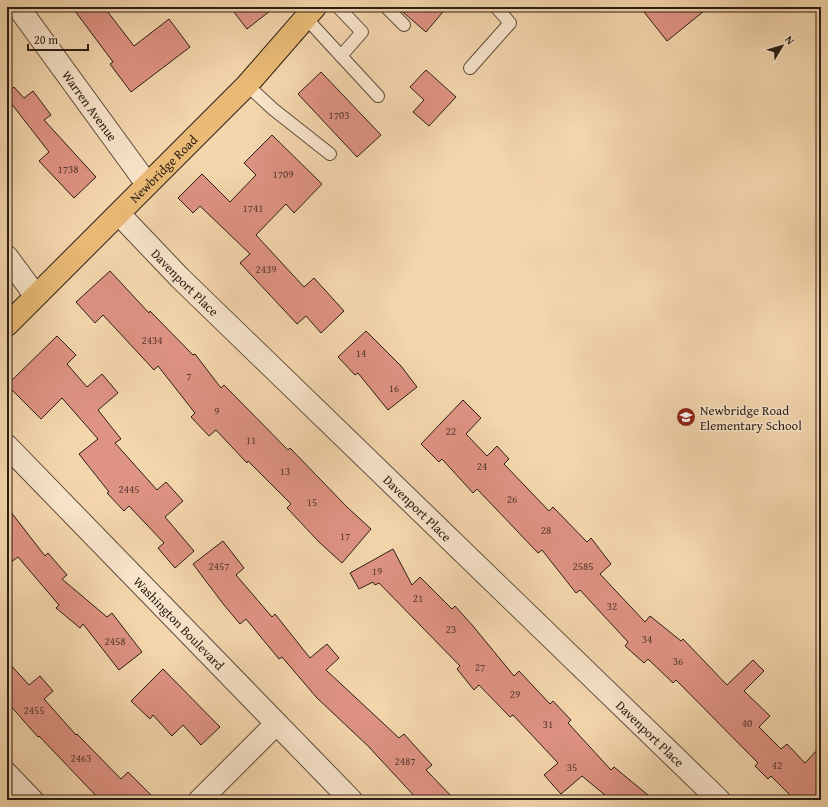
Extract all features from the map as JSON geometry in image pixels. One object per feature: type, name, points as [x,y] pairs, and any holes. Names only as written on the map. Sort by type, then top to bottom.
[{"type":"main road","name":"Newbridge Road","points":[[7,325],[35,295],[119,214],[147,184],[247,85],[306,10]]},
{"type":"street","name":"Warren Avenue","points":[[18,7],[147,184]]},
{"type":"street","name":"Davenport Place","points":[[119,214],[180,278],[719,800]]},
{"type":"street","points":[[7,257],[35,295]]},
{"type":"street","name":"Washington Boulevard","points":[[7,446],[351,800]]},
{"type":"street","points":[[200,800],[276,724]]},
{"type":"street","points":[[7,774],[32,800]]},
{"type":"lane","points":[[338,7],[362,32],[341,56]]},
{"type":"lane","points":[[386,7],[404,25]]},
{"type":"lane","points":[[470,68],[510,23],[496,7]]},
{"type":"lane","points":[[306,10],[341,56],[378,96]]},
{"type":"lane","points":[[247,85],[273,109],[330,154]]},
{"type":"building","points":[[72,7],[104,7],[134,46],[169,19],[190,47],[131,92],[110,64],[113,62]]},
{"type":"building","points":[[230,7],[275,7],[247,29]]},
{"type":"building","points":[[397,7],[447,7],[426,32]]},
{"type":"building","points":[[640,7],[709,7],[667,41]]},
{"type":"building","points":[[426,70],[456,97],[429,126],[413,112],[424,100],[410,87]]},
{"type":"building","points":[[321,72],[381,135],[357,157],[298,94]]},
{"type":"building","points":[[14,87],[24,98],[33,91],[51,115],[44,120],[96,177],[74,198],[39,161],[49,152],[7,98],[7,94]]},
{"type":"building","points":[[272,135],[322,184],[294,213],[286,204],[256,235],[304,287],[314,278],[344,311],[321,333],[306,316],[297,324],[240,263],[250,254],[200,206],[193,213],[178,198],[202,174],[230,202],[256,175],[244,163]]},
{"type":"building","points":[[110,271],[149,313],[150,311],[193,355],[195,354],[221,388],[224,385],[288,450],[290,448],[347,507],[371,529],[342,563],[319,542],[287,508],[291,504],[248,461],[247,463],[216,430],[209,436],[191,417],[195,413],[158,366],[154,370],[103,315],[95,323],[76,302]]},
{"type":"building","points":[[366,331],[401,366],[417,387],[388,410],[358,373],[355,375],[338,357]]},
{"type":"building","points":[[57,336],[76,355],[67,364],[87,387],[102,374],[118,393],[98,410],[121,439],[115,443],[157,490],[166,482],[183,501],[165,517],[194,551],[175,568],[158,548],[164,543],[129,506],[124,511],[107,493],[109,492],[79,454],[98,439],[62,398],[41,419],[7,385]]},
{"type":"building","points":[[463,400],[481,418],[466,434],[487,456],[497,446],[509,459],[504,464],[549,511],[553,507],[587,542],[591,538],[611,564],[600,574],[645,622],[650,616],[681,641],[683,639],[727,685],[753,660],[764,671],[744,691],[770,716],[759,727],[781,749],[787,744],[805,763],[821,746],[821,800],[795,800],[771,776],[768,779],[755,766],[758,763],[676,680],[673,683],[648,659],[644,663],[625,646],[628,642],[580,590],[576,593],[542,550],[538,553],[477,489],[473,493],[442,459],[439,462],[421,444]]},
{"type":"building","points":[[7,507],[45,556],[48,553],[67,575],[62,579],[107,617],[112,613],[142,652],[119,670],[83,624],[80,628],[56,608],[59,605],[18,557],[7,565]]},
{"type":"building","points":[[223,541],[244,568],[236,575],[272,617],[275,614],[310,658],[327,644],[339,658],[326,670],[399,738],[404,734],[432,765],[426,770],[455,800],[418,800],[368,746],[317,698],[282,657],[279,659],[246,619],[240,624],[193,564]]},
{"type":"building","points":[[393,549],[412,585],[420,577],[452,609],[455,606],[514,676],[519,671],[550,704],[553,701],[571,720],[568,723],[611,770],[614,767],[654,800],[611,800],[582,776],[561,794],[544,775],[558,763],[513,715],[510,717],[479,685],[474,690],[457,669],[460,666],[379,583],[375,585],[373,582],[359,589],[350,573]]},
{"type":"building","points":[[7,661],[29,685],[40,676],[53,691],[44,699],[76,735],[77,734],[121,779],[128,772],[156,800],[100,800],[39,736],[38,737],[7,702]]},
{"type":"building","points":[[163,669],[220,727],[201,745],[183,725],[172,736],[153,715],[150,719],[131,701]]},
{"type":"place","name":"Newbridge Road Elementary School","points":[[686,417]]}]
